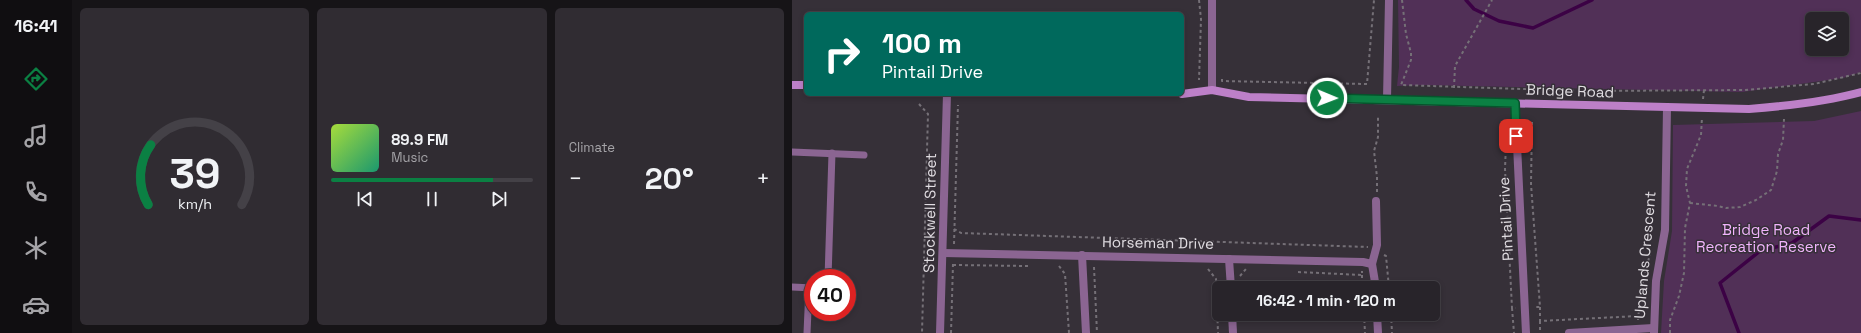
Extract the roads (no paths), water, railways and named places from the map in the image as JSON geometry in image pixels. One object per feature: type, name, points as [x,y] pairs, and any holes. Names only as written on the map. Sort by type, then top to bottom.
[{"type":"street","points":[[1212,0],[1212,90]]},
{"type":"street","points":[[1387,99],[1389,0]]},
{"type":"street","points":[[792,85],[804,85]]},
{"type":"street","name":"Bridge Road","points":[[1184,94],[1212,90],[1249,97],[1387,99],[1668,108],[1749,109],[1790,106],[1836,99],[1861,92]]},
{"type":"street","name":"Stockwell Street","points":[[940,333],[947,96]]},
{"type":"street","name":"Pintail Drive","points":[[1515,103],[1526,333]]},
{"type":"street","name":"Uplands Crescent","points":[[1653,330],[1656,280],[1665,230],[1668,108]]},
{"type":"street","points":[[1375,281],[1372,264],[1376,249],[1376,202]]},
{"type":"street","name":"Horseman Drive","points":[[943,253],[1363,262],[1372,264]]},
{"type":"street","points":[[1082,255],[1086,333]]},
{"type":"street","points":[[1229,259],[1230,281]]},
{"type":"street","points":[[1232,321],[1233,333]]},
{"type":"street","points":[[1377,321],[1378,333]]},
{"type":"street","points":[[1569,333],[1640,329],[1653,330]]},
{"type":"lane","points":[[792,152],[864,155]]},
{"type":"lane","points":[[828,269],[832,153]]},
{"type":"lane","points":[[792,287],[804,288]]},
{"type":"lane","points":[[807,333],[808,321]]},
{"type":"waterway","points":[[1466,0],[1474,9],[1499,21],[1533,28],[1592,0]]},
{"type":"waterway","points":[[1739,333],[1720,283],[1760,251],[1792,243],[1829,216],[1861,220]]},
{"type":"park label","name":"Bridge Road Recreation Reserve","points":[[1766,238]]}]
